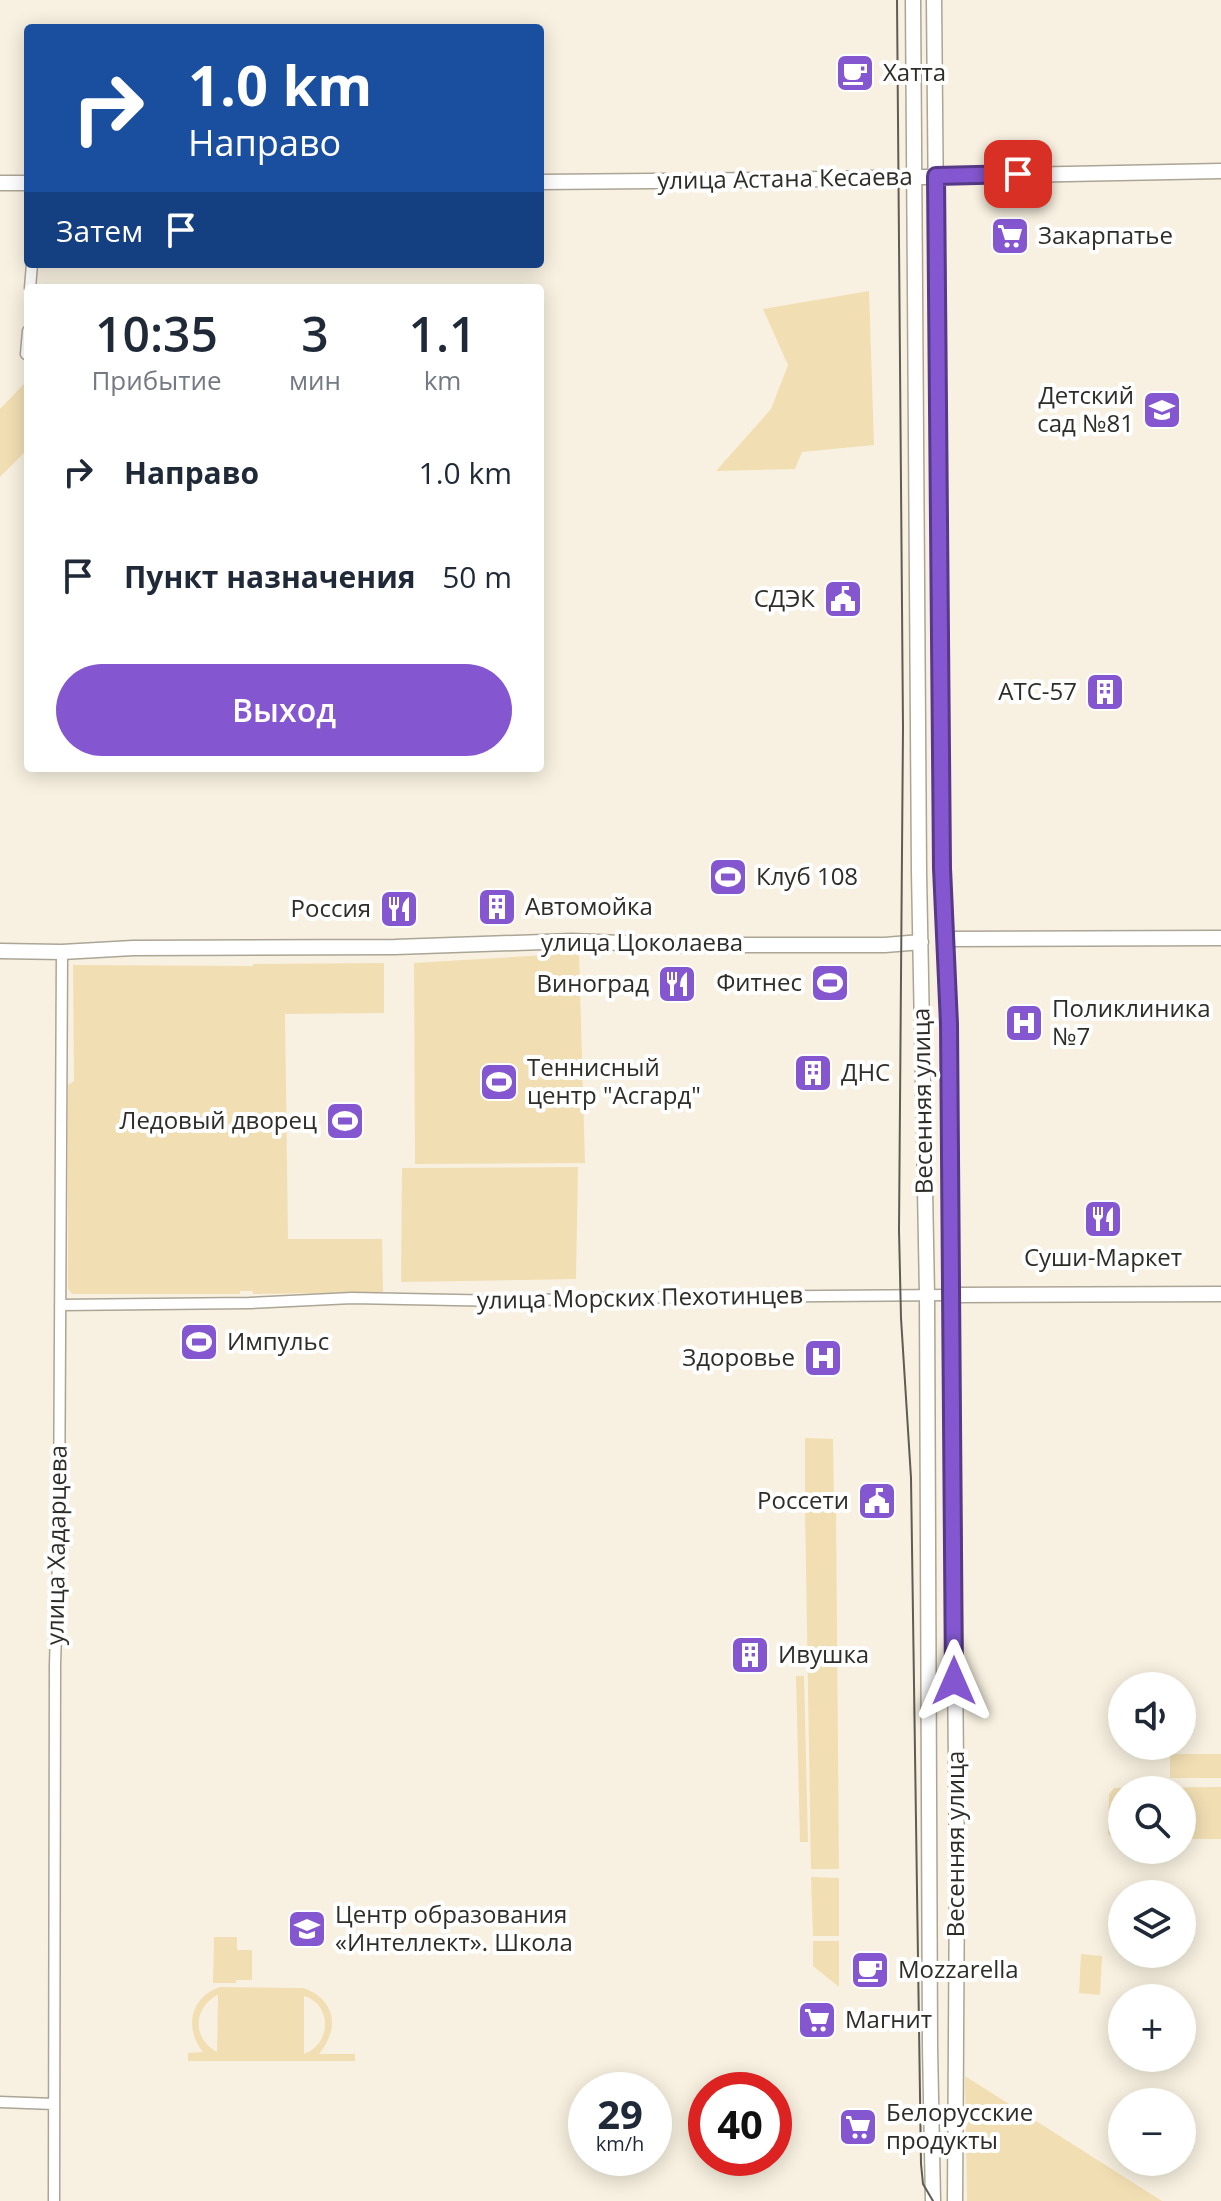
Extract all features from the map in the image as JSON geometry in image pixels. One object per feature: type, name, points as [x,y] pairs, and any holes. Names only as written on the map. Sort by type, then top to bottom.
[{"type":"street","name":"Весенняя улица","points":[[913,0],[933,2201]]},
{"type":"street","name":"Весенняя улица","points":[[934,0],[942,868],[946,939],[957,1874],[955,2201]]},
{"type":"street","name":"улица Астана Кесаева","points":[[544,182],[1221,171]]},
{"type":"street","points":[[0,183],[24,183]]},
{"type":"street","name":"улица Цоколаева","points":[[62,952],[133,948],[395,947],[572,941],[672,945],[885,945],[946,939],[1221,938]]},
{"type":"street","points":[[0,951],[62,952]]},
{"type":"street","name":"улица Хадарцева","points":[[54,2201],[55,1665],[59,1527],[62,952]]},
{"type":"street","name":"улица Морских Пехотинцев","points":[[60,1305],[249,1303],[352,1298],[507,1301],[1221,1294]]},
{"type":"street","points":[[0,2102],[54,2104]]},
{"type":"shaded area","points":[[869,291],[874,445],[802,452],[795,469],[716,471],[771,409],[788,365],[763,309]]},
{"type":"shaded area","points":[[24,384],[24,453],[0,477],[0,409]]},
{"type":"shaded area","name":"Теннисный центр \"Асгард\"","points":[[579,953],[585,1163],[415,1164],[414,963]]},
{"type":"shaded area","points":[[384,963],[384,1013],[285,1014],[288,1239],[382,1239],[383,1292],[72,1294],[68,1289],[68,1085],[74,1081],[73,965]]},
{"type":"shaded area","points":[[578,1167],[576,1279],[401,1282],[402,1168]]},
{"type":"shaded area","points":[[805,1438],[833,1439],[834,1504],[805,1504]]},
{"type":"shaded area","points":[[805,1509],[836,1510],[839,1869],[811,1869]]},
{"type":"shaded area","points":[[796,1676],[804,1676],[808,1842],[800,1842]]},
{"type":"shaded area","points":[[1196,1754],[1221,1754],[1221,1778],[1170,1776],[1170,1760],[1196,1760]]},
{"type":"shaded area","points":[[1196,1787],[1221,1787],[1221,1839],[1196,1839]]},
{"type":"shaded area","points":[[811,1877],[839,1878],[839,1936],[813,1936]]},
{"type":"shaded area","points":[[214,1937],[237,1937],[237,1950],[252,1950],[252,1980],[213,1983]]},
{"type":"shaded area","points":[[813,1941],[839,1941],[839,1987],[813,1966]]},
{"type":"shaded area","points":[[1081,1954],[1102,1956],[1100,1995],[1079,1993]]},
{"type":"shaded area","points":[[220,1987],[303,1988],[314,1993],[328,2007],[332,2025],[319,2054],[355,2054],[355,2061],[188,2061],[188,2053],[203,2052],[193,2034],[193,2015],[196,2006]],"holes":[[[218,1995],[217,2052],[200,2032],[200,2015],[209,2001]],[[304,1996],[320,2007],[325,2024],[320,2042],[304,2054]]]},
{"type":"shaded area","points":[[965,2076],[1108,2167],[1108,2176],[1123,2176],[1162,2201],[967,2201]]},
{"type":"tram line","points":[[897,0],[903,727],[899,1230],[911,1478],[921,2164],[923,2184],[933,2201]]},
{"type":"place","name":"Хатта","points":[[855,73]]},
{"type":"place","name":"Закарпатье","points":[[1010,236]]},
{"type":"place","name":"Детский сад №81","points":[[1162,410]]},
{"type":"place","name":"СДЭК","points":[[843,599]]},
{"type":"place","name":"АТС-57","points":[[1105,692]]},
{"type":"place","name":"Клуб 108","points":[[728,877]]},
{"type":"place","name":"Автомойка","points":[[497,907]]},
{"type":"place","name":"Россия","points":[[399,909]]},
{"type":"place","name":"Фитнес","points":[[830,983]]},
{"type":"place","name":"Виноград","points":[[677,984]]},
{"type":"place","name":"Поликлиника №7","points":[[1024,1023]]},
{"type":"place","name":"ДНС","points":[[813,1073]]},
{"type":"place","name":"Теннисный центр \"Асгард\"","points":[[499,1082]]},
{"type":"place","name":"Ледовый дворец","points":[[345,1121]]},
{"type":"place","name":"Суши-Маркет","points":[[1103,1219]]},
{"type":"place","name":"Импульс","points":[[199,1342]]},
{"type":"place","name":"Здоровье","points":[[823,1358]]},
{"type":"place","name":"Россети","points":[[877,1501]]},
{"type":"place","name":"Ивушка","points":[[750,1655]]},
{"type":"place","name":"Центр образования «Интеллект». Школа","points":[[307,1929]]},
{"type":"place","name":"Mozzarella","points":[[870,1970]]},
{"type":"place","name":"Магнит","points":[[817,2020]]},
{"type":"place","name":"Белорусские продукты","points":[[858,2127]]},
{"type":"route","points":[[954,1681],[949,1024],[942,868],[936,176],[1018,174]]}]
